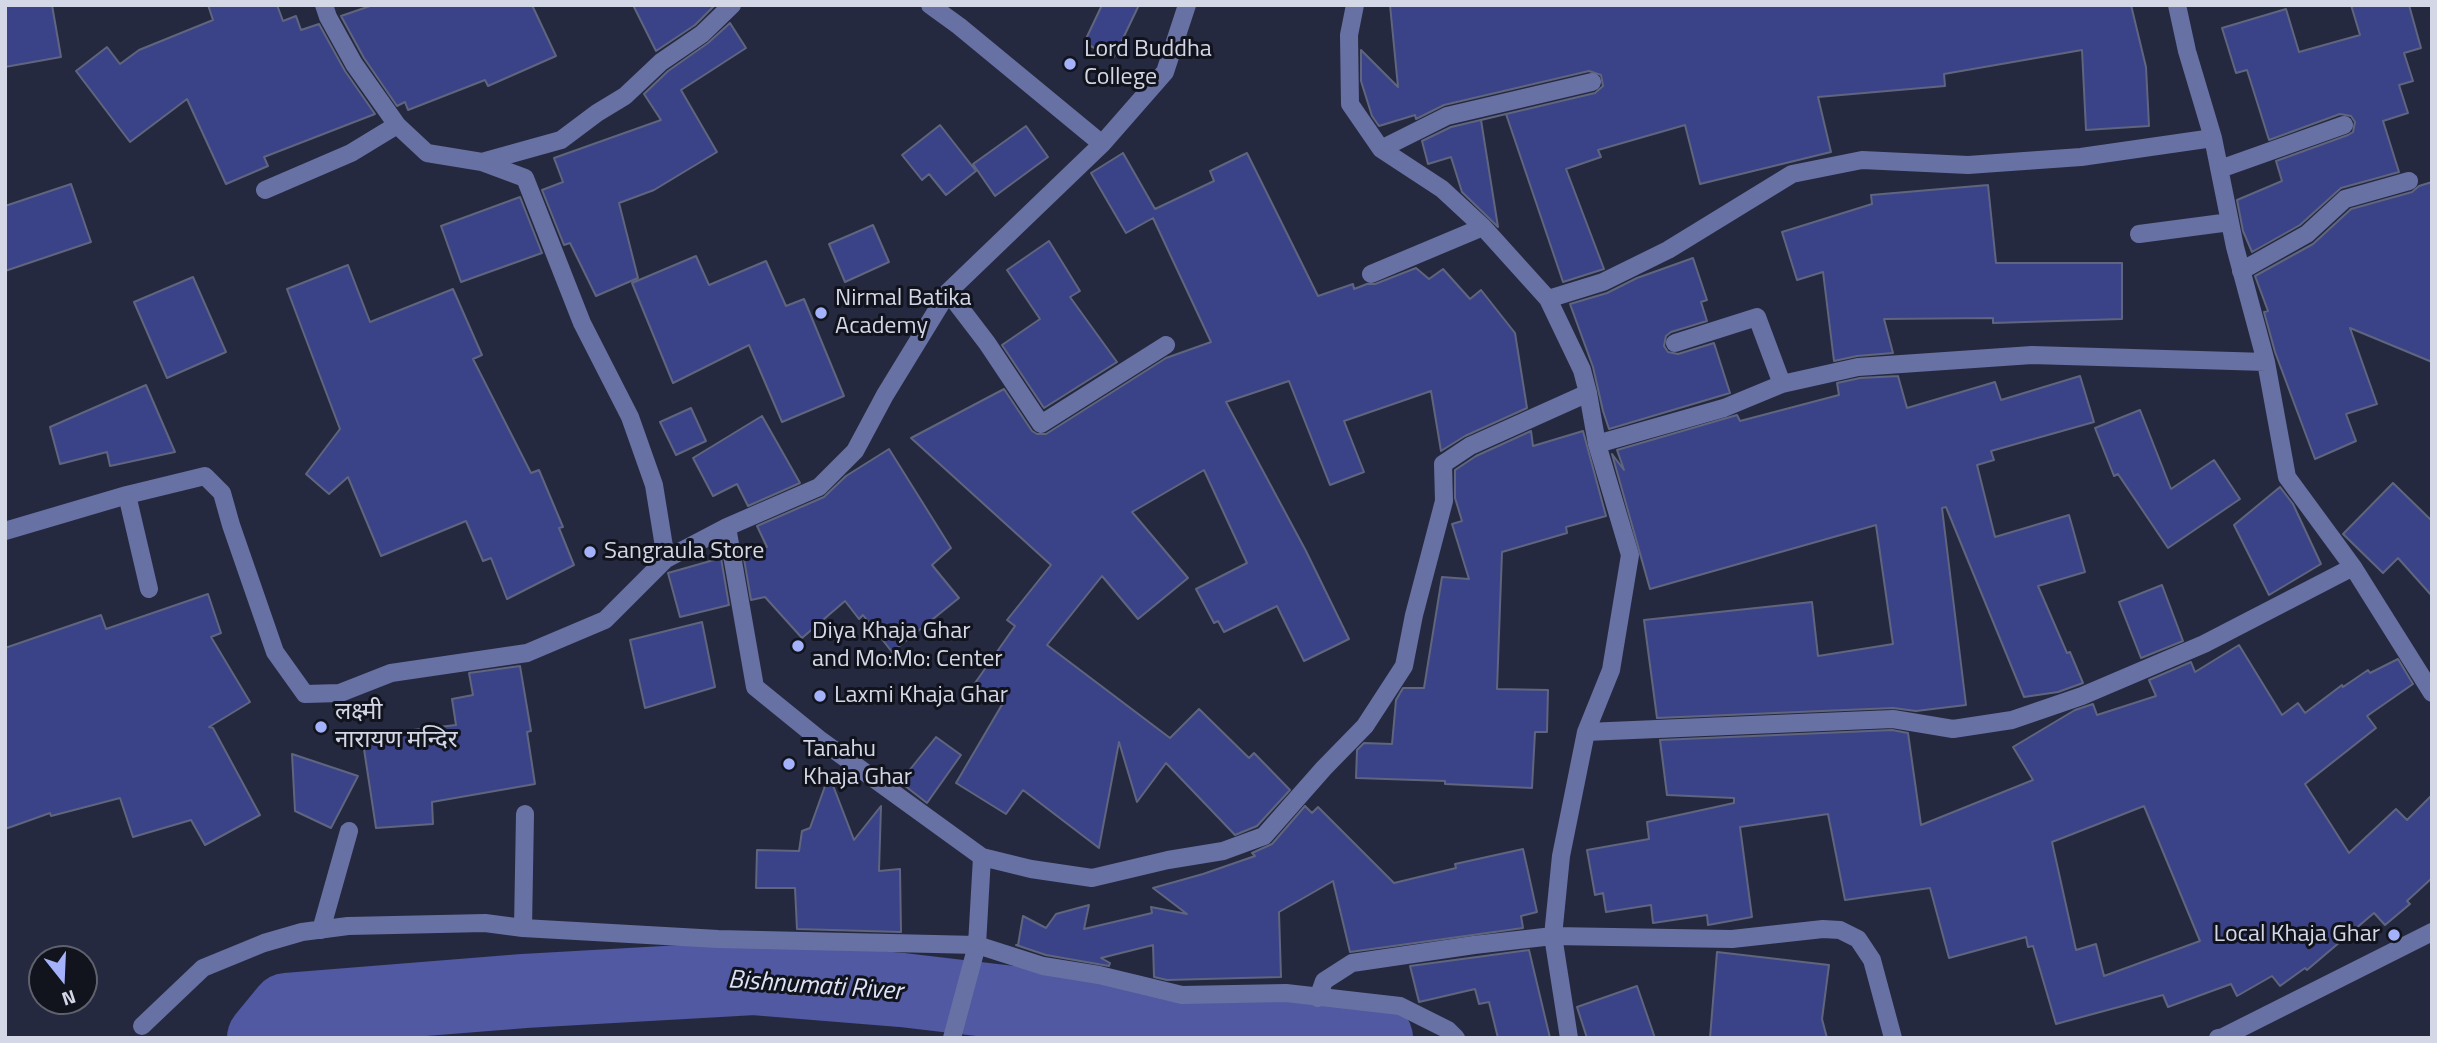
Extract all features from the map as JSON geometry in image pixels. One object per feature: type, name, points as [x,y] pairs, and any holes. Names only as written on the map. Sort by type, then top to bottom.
[{"type":"street","points":[[324,5],[328,18],[354,64],[397,125],[427,153],[482,162],[525,178],[582,323],[629,417],[654,485],[666,559]]},
{"type":"street","points":[[482,162],[561,140],[625,96],[661,62],[702,34],[732,5]]},
{"type":"street","points":[[930,5],[1102,144]]},
{"type":"street","points":[[5,531],[127,495],[205,476],[222,493],[275,652],[305,694],[340,693],[391,673],[527,653],[605,620],[666,559],[727,527],[818,487],[855,451],[885,395],[948,292],[1102,144],[1165,72],[1187,5]]},
{"type":"street","points":[[1355,5],[1349,35],[1350,104],[1381,149],[1442,188],[1483,227],[1548,299],[1581,370],[1597,444],[1630,555],[1611,670],[1586,732],[1561,856],[1553,936],[1569,1038]]},
{"type":"street","points":[[2177,5],[2187,51],[2213,138],[2241,271],[2266,362],[2287,477],[2353,567],[2432,693]]},
{"type":"street","points":[[1381,149],[1447,116],[1592,82]]},
{"type":"street","points":[[265,190],[351,153],[397,125]]},
{"type":"street","points":[[2220,169],[2344,125]]},
{"type":"street","points":[[1548,299],[1603,282],[1668,250],[1792,174],[1862,160],[1968,165],[2081,157],[2213,138]]},
{"type":"street","points":[[2241,271],[2307,234],[2344,199],[2409,181]]},
{"type":"street","points":[[2139,234],[2230,222]]},
{"type":"street","points":[[1371,274],[1483,227]]},
{"type":"street","points":[[948,292],[988,344],[1041,424],[1166,345]]},
{"type":"street","points":[[1675,343],[1757,317],[1782,384]]},
{"type":"street","points":[[1597,444],[1724,408],[1782,384],[1858,367],[2032,355],[2266,362]]},
{"type":"street","points":[[727,527],[755,687],[819,739],[982,857],[1031,869],[1092,878],[1168,860],[1223,851],[1264,836],[1324,768],[1366,726],[1404,666],[1414,615],[1444,501],[1443,464],[1470,446],[1588,393]]},
{"type":"street","points":[[127,495],[149,589]]},
{"type":"street","points":[[1586,732],[1893,719],[1953,729],[2012,720],[2082,696],[2204,644],[2353,567]]},
{"type":"street","points":[[523,928],[524,814]]},
{"type":"street","points":[[321,930],[348,831]]},
{"type":"street","points":[[952,1038],[977,945],[982,857]]},
{"type":"street","points":[[142,1026],[203,968],[264,943],[302,932],[348,926],[485,923],[523,928],[718,939],[977,945],[1043,966],[1099,975],[1182,995],[1286,993],[1400,1006],[1448,1030],[1455,1038]]},
{"type":"street","points":[[1318,998],[1324,981],[1352,963],[1553,936],[1732,939],[1823,929],[1840,930],[1858,939],[1872,960],[1893,1038]]},
{"type":"street","points":[[2218,1038],[2432,932]]},
{"type":"building","points":[[5,5],[52,5],[61,57],[5,67]]},
{"type":"building","points":[[208,5],[277,5],[283,21],[296,16],[301,30],[319,24],[345,71],[375,114],[264,157],[268,166],[226,184],[187,99],[130,142],[76,71],[107,47],[120,64],[139,50],[213,20]]},
{"type":"building","points":[[373,5],[532,5],[556,56],[488,86],[485,80],[408,110],[405,102],[397,106],[364,58],[341,16]]},
{"type":"building","points":[[633,5],[715,5],[695,25],[656,51]]},
{"type":"building","points":[[1102,5],[1139,5],[1114,57],[1084,43]]},
{"type":"building","points":[[1390,5],[2131,5],[2146,67],[2149,126],[2086,130],[2082,50],[1944,74],[1945,86],[1818,97],[1831,152],[1700,184],[1685,125],[1598,150],[1601,157],[1566,169],[1604,269],[1563,282],[1506,114],[1595,93],[1603,86],[1601,75],[1589,71],[1444,105],[1416,119],[1415,115],[1379,126],[1372,116],[1361,81],[1361,50],[1398,87]]},
{"type":"building","points":[[2351,5],[2409,5],[2421,48],[2404,53],[2413,81],[2399,85],[2408,113],[2383,121],[2399,172],[2341,188],[2300,225],[2252,252],[2243,231],[2237,200],[2282,181],[2276,161],[2348,135],[2353,132],[2355,122],[2351,116],[2340,114],[2269,140],[2247,70],[2236,73],[2222,28],[2286,9],[2299,52],[2360,35]]},
{"type":"building","points":[[730,23],[746,48],[681,90],[717,152],[654,190],[619,203],[638,278],[596,296],[570,243],[564,245],[542,190],[563,182],[554,158],[661,120],[644,94],[668,71],[708,43]]},
{"type":"building","points":[[1502,115],[1481,120],[1498,227],[1462,192],[1451,157],[1428,164],[1422,141],[1451,127]]},
{"type":"building","points":[[940,125],[976,171],[946,195],[929,174],[922,180],[902,155]]},
{"type":"building","points":[[1026,126],[1048,157],[995,196],[973,164]]},
{"type":"building","points":[[1123,153],[1155,209],[1214,181],[1210,171],[1247,153],[1318,296],[1353,284],[1354,289],[1375,284],[1416,268],[1429,279],[1443,269],[1470,299],[1481,290],[1515,333],[1527,408],[1465,436],[1441,451],[1431,391],[1344,421],[1364,472],[1330,485],[1289,381],[1226,402],[1306,551],[1349,639],[1304,661],[1277,606],[1224,632],[1218,621],[1214,623],[1196,589],[1247,563],[1204,470],[1132,512],[1188,578],[1138,619],[1102,576],[1047,645],[1170,738],[1199,709],[1249,758],[1254,753],[1290,790],[1257,826],[1235,835],[1166,763],[1137,802],[1119,742],[1099,848],[1023,790],[1006,814],[956,783],[1003,703],[975,683],[1015,626],[1007,620],[1051,565],[911,438],[1004,389],[1032,431],[1046,434],[1166,358],[1211,342],[1153,218],[1126,233],[1091,173]]},
{"type":"building","points":[[2432,182],[2432,362],[2350,328],[2377,404],[2346,414],[2356,441],[2315,459],[2275,352],[2264,312],[2268,311],[2255,276],[2313,244],[2351,209],[2412,192],[2419,186]]},
{"type":"building","points":[[71,184],[91,242],[5,271],[5,206]]},
{"type":"building","points":[[1988,185],[1996,263],[2122,263],[2122,319],[1993,323],[1993,318],[1884,319],[1893,353],[1834,361],[1823,272],[1797,280],[1782,232],[1872,204],[1871,195]]},
{"type":"building","points":[[520,197],[542,253],[461,282],[441,226]]},
{"type":"building","points":[[873,225],[889,262],[845,282],[829,244]]},
{"type":"building","points":[[1049,241],[1080,291],[1070,297],[1117,362],[1044,408],[1002,345],[1040,319],[1007,270]]},
{"type":"building","points":[[696,256],[709,285],[766,261],[786,306],[804,299],[844,396],[782,422],[749,345],[673,383],[632,283]]},
{"type":"building","points":[[1693,258],[1707,300],[1701,302],[1707,321],[1671,332],[1666,336],[1664,346],[1668,352],[1678,354],[1714,343],[1730,393],[1609,429],[1593,367],[1570,304],[1607,293],[1637,278]]},
{"type":"building","points":[[348,265],[370,322],[453,289],[482,355],[473,359],[531,473],[539,470],[563,527],[559,528],[574,565],[507,599],[491,558],[483,561],[466,521],[381,556],[348,477],[329,494],[306,474],[340,429],[287,289]]},
{"type":"building","points":[[193,277],[226,352],[167,378],[134,302]]},
{"type":"building","points":[[1898,376],[1907,408],[1995,382],[2001,400],[2080,376],[2094,422],[1991,451],[1994,460],[1977,465],[1995,537],[2069,515],[2085,572],[2038,586],[2083,683],[2058,692],[2024,697],[1946,507],[1942,508],[1966,705],[1916,711],[1893,708],[1657,718],[1644,620],[1812,602],[1818,656],[1893,644],[1876,525],[1650,589],[1612,454],[1624,470],[1617,450],[1737,415],[1740,421],[1839,395],[1837,383],[1860,378]]},
{"type":"building","points":[[146,385],[175,452],[110,466],[107,452],[60,464],[50,427]]},
{"type":"building","points":[[691,408],[706,441],[676,455],[660,422]]},
{"type":"building","points":[[2140,410],[2171,489],[2214,460],[2240,499],[2168,548],[2118,474],[2114,476],[2095,428]]},
{"type":"building","points":[[762,416],[800,483],[748,506],[737,484],[713,496],[693,458]]},
{"type":"building","points":[[1531,431],[1533,446],[1583,431],[1606,516],[1566,527],[1567,533],[1502,552],[1497,689],[1548,690],[1547,732],[1535,732],[1532,788],[1356,778],[1357,750],[1364,743],[1392,744],[1396,700],[1403,688],[1424,688],[1442,577],[1469,579],[1452,524],[1462,521],[1455,498],[1455,470],[1476,456]]},
{"type":"building","points":[[889,449],[951,548],[932,565],[959,598],[892,652],[863,615],[859,619],[845,601],[802,638],[765,597],[751,600],[743,553],[767,547],[757,526],[824,497],[846,476]]},
{"type":"building","points":[[2393,483],[2432,521],[2432,596],[2398,558],[2383,573],[2343,534]]},
{"type":"building","points":[[2280,487],[2293,504],[2321,564],[2269,595],[2234,525]]},
{"type":"building","points":[[721,558],[729,605],[680,617],[668,573]]},
{"type":"building","points":[[2162,585],[2183,641],[2141,658],[2119,602]]},
{"type":"building","points":[[208,594],[221,633],[211,637],[250,702],[209,727],[213,728],[260,815],[205,845],[191,820],[133,837],[120,798],[51,816],[50,813],[5,829],[5,648],[101,615],[106,629]]},
{"type":"building","points":[[702,622],[715,687],[645,708],[630,640]]},
{"type":"building","points":[[2239,645],[2282,715],[2298,703],[2305,713],[2342,685],[2343,687],[2368,670],[2370,673],[2398,659],[2413,684],[2367,716],[2376,728],[2305,784],[2349,853],[2396,809],[2407,820],[2432,795],[2432,878],[2407,901],[2410,904],[2385,925],[2374,913],[2307,970],[2305,968],[2280,986],[2272,976],[2237,996],[2231,984],[2168,1007],[2163,995],[2056,1024],[2033,946],[2028,947],[2026,937],[1949,958],[1930,888],[1845,900],[1828,814],[1740,827],[1752,917],[1708,925],[1707,915],[1653,923],[1651,905],[1606,912],[1603,893],[1595,895],[1587,850],[1649,839],[1647,822],[1734,803],[1734,798],[1667,795],[1660,740],[1892,730],[1908,733],[1921,825],[2033,780],[2013,747],[2075,710],[2093,704],[2097,715],[2156,696],[2149,680],[2191,662],[2195,672]],"holes":[[[2144,806],[2200,941],[2104,976],[2096,944],[2076,950],[2052,842]]]},
{"type":"building","points":[[520,666],[531,731],[527,732],[535,784],[432,802],[433,824],[376,828],[362,736],[456,725],[452,699],[473,695],[469,673]]},
{"type":"building","points":[[936,737],[961,755],[927,803],[900,782]]},
{"type":"building","points":[[292,754],[358,776],[331,828],[295,811]]},
{"type":"building","points":[[829,775],[854,840],[881,806],[879,871],[900,869],[901,932],[797,929],[795,888],[756,888],[757,850],[799,851],[802,831],[810,828]]},
{"type":"building","points":[[1305,806],[1312,813],[1318,807],[1394,883],[1456,868],[1455,864],[1523,849],[1537,912],[1521,916],[1523,928],[1350,952],[1333,881],[1279,912],[1281,977],[1167,980],[1154,977],[1153,945],[1101,958],[1110,963],[1109,966],[1046,955],[1016,945],[1023,916],[1046,928],[1056,914],[1089,905],[1084,929],[1152,913],[1151,907],[1187,914],[1153,888],[1255,856],[1252,853],[1272,844]]},
{"type":"building","points":[[1529,950],[1550,1038],[1498,1038],[1489,1002],[1479,1004],[1475,989],[1419,1002],[1410,966]]},
{"type":"building","points":[[1717,952],[1829,965],[1822,1019],[1827,1038],[1710,1038]]},
{"type":"building","points":[[1637,986],[1655,1038],[1587,1038],[1577,1007]]},
{"type":"waterway","name":"Bishnumati River","points":[[264,1038],[287,1010],[524,991],[754,978],[902,990],[1080,1011],[1173,1032],[1304,1026],[1376,1038]]},
{"type":"place","name":"Lord Buddha College","points":[[1070,64]]},
{"type":"place","name":"Nirmal Batika Academy","points":[[821,313]]},
{"type":"place","name":"Sangraula Store","points":[[590,552]]},
{"type":"place","name":"Diya Khaja Ghar and Mo:Mo: Center","points":[[798,646]]},
{"type":"place","name":"Laxmi Khaja Ghar","points":[[820,696]]},
{"type":"place","name":"लक्ष्मी नारायण मन्दिर","points":[[321,727]]},
{"type":"place","name":"Tanahu Khaja Ghar","points":[[789,764]]},
{"type":"place","name":"Local Khaja Ghar","points":[[2394,935]]}]
